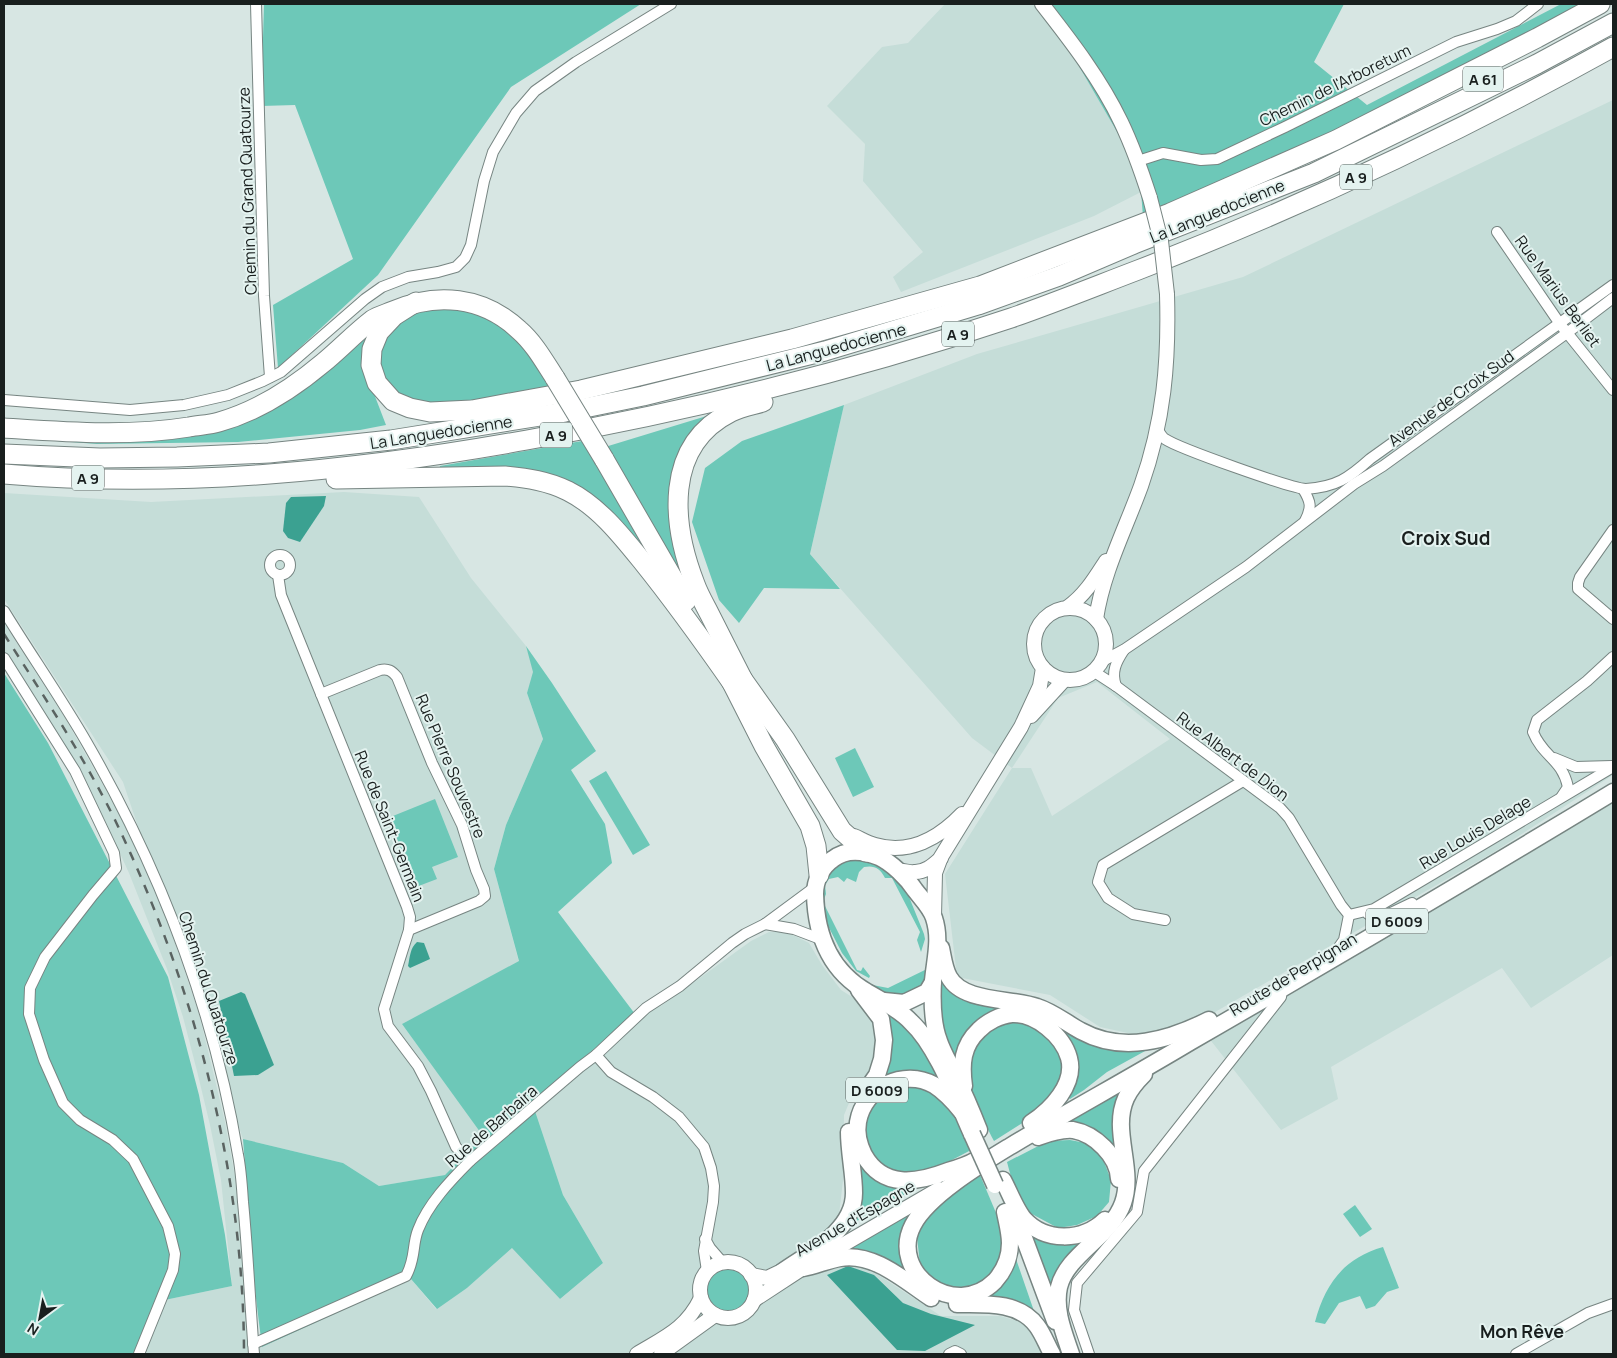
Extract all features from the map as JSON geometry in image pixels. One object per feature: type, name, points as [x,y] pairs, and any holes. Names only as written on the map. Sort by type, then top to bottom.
[{"type":"highway","points":[[1507,52],[1586,4]]},
{"type":"highway","points":[[416,302],[394,316],[379,332],[372,349],[371,365],[377,383],[393,401],[410,408],[430,412],[472,410],[581,390],[792,339],[980,286],[1170,213],[1336,140],[1600,4]]},
{"type":"highway","name":"A 61","points":[[1386,138],[1443,99],[1586,27],[1613,10]]},
{"type":"highway","name":"La Languedocienne","points":[[4,454],[100,458],[177,457],[269,453],[391,440],[565,412],[643,396],[825,351],[987,302],[1059,276],[1134,244],[1314,173],[1537,64],[1613,23]]},
{"type":"highway","name":"La Languedocienne","points":[[4,474],[147,479],[285,473],[387,462],[487,447],[627,421],[749,394],[823,374],[1013,317],[1201,246],[1289,208],[1417,148],[1536,89],[1613,47]]},
{"type":"highway","points":[[4,428],[92,434],[161,432],[217,422],[254,410],[290,388],[324,362],[373,319],[416,302],[443,299],[470,302],[495,312],[518,328],[533,344],[604,459],[682,595],[739,683]]},
{"type":"highway","points":[[817,881],[816,846],[810,826],[764,746],[739,683],[695,585],[683,544],[677,505],[679,479],[686,456],[699,437],[716,421],[732,412],[786,394],[823,374]]},
{"type":"highway","points":[[285,473],[326,480],[505,476],[528,478],[567,490],[593,508],[627,542],[785,740],[842,831],[866,852]]},
{"type":"main road","name":"Route de Perpignan","points":[[974,1165],[1412,903],[1573,810],[1613,784]]},
{"type":"main road","name":"Route de Perpignan","points":[[997,1151],[1181,1048],[1613,792]]},
{"type":"main road","points":[[817,881],[829,861],[838,855],[849,852],[866,852]]},
{"type":"main road","name":"D 6009","points":[[866,852],[882,858],[898,871],[912,885],[934,916],[939,939],[933,982],[933,1012],[938,1040],[975,1132],[999,1183],[1070,1354]]},
{"type":"main road","name":"D 6009","points":[[817,881],[816,910],[823,940],[831,959],[843,975],[911,1021],[929,1042],[964,1105]]},
{"type":"main road","points":[[939,939],[944,963],[950,978],[959,988],[972,994],[1037,1007],[1094,1038],[1116,1043],[1153,1042],[1184,1032],[1251,1000]]},
{"type":"main road","points":[[884,1001],[904,1003],[927,992],[933,982]]},
{"type":"main road","points":[[782,1272],[833,1236],[852,1210],[854,1194],[849,1133],[852,1116],[857,1103],[877,1075],[882,1059],[884,1040],[881,1019],[855,984]]},
{"type":"main road","points":[[964,1105],[962,1059],[966,1046],[985,1024],[1013,1014],[1032,1018],[1048,1028],[1062,1042],[1070,1059],[1069,1076],[1060,1095],[1046,1114],[1020,1129],[997,1151]]},
{"type":"main road","name":"D 6009","points":[[1070,1354],[1058,1307],[1059,1288],[1062,1279],[1070,1267],[1111,1224],[1122,1204],[1126,1182],[1121,1118],[1126,1097],[1144,1074],[1181,1048]]},
{"type":"main road","name":"D 6009","points":[[964,1105],[934,1086],[918,1079],[902,1079],[888,1082],[864,1104],[858,1123],[859,1142],[870,1164],[891,1179],[912,1181],[974,1165]]},
{"type":"main road","points":[[997,1151],[1052,1132],[1072,1130],[1091,1137],[1104,1147],[1113,1159],[1119,1176],[1114,1207],[1104,1222],[1090,1232],[1074,1237],[1058,1237],[1040,1232],[1023,1218],[999,1183]]},
{"type":"main road","points":[[974,1165],[924,1208],[912,1226],[908,1240],[908,1254],[914,1270],[928,1286],[945,1294],[965,1297],[990,1286],[1006,1267],[1010,1244],[1005,1212]]},
{"type":"main road","name":"D 6009","points":[[999,1183],[1005,1212],[1024,1260],[1055,1354]]},
{"type":"main road","points":[[803,1268],[841,1258],[858,1259],[882,1266],[931,1298],[952,1304],[1008,1306],[1024,1313],[1037,1326],[1052,1354]]},
{"type":"street","name":"Chemin du Grand Quatourze","points":[[256,4],[264,296],[270,377]]},
{"type":"street","points":[[4,400],[139,409],[184,404],[228,395],[281,372],[365,298],[382,287],[408,277],[456,267],[465,258],[471,245],[484,181],[493,152],[516,113],[535,91],[576,62],[671,4]]},
{"type":"street","points":[[1042,4],[1095,76],[1121,121],[1138,161],[1150,198],[1161,240],[1167,294],[1169,338],[1158,430],[1141,486],[1116,546],[1100,594],[1096,619]]},
{"type":"street","name":"Chemin de l'Arboretum","points":[[1138,161],[1163,152],[1201,160],[1217,159],[1285,128],[1456,42],[1516,21],[1538,4]]},
{"type":"street","name":"Rue Marius Berliet","points":[[1497,232],[1560,324],[1613,390]]},
{"type":"street","name":"Avenue de Croix Sud","points":[[1158,430],[1165,439],[1185,448],[1303,489],[1324,487],[1340,482],[1350,477],[1370,459],[1613,285]]},
{"type":"street","name":"Avenue de Croix Sud","points":[[1097,667],[1246,567],[1354,484],[1391,460],[1613,298]]},
{"type":"street","name":"Avenue de Croix Sud","points":[[1153,449],[1162,446],[1185,448]]},
{"type":"street","points":[[1303,489],[1309,499],[1310,510],[1305,522]]},
{"type":"street","points":[[1613,530],[1580,577],[1578,583],[1578,589],[1613,619]]},
{"type":"street","points":[[1068,607],[1079,608],[1088,612],[1096,619],[1102,627],[1105,636],[1105,651],[1097,667],[1080,678],[1064,680],[1043,668],[1036,658],[1033,646],[1035,631],[1042,619],[1054,611],[1068,607],[1077,601],[1088,589],[1116,546]]},
{"type":"street","name":"Rue de Saint-Germain","points":[[278,574],[281,595],[408,907],[410,917],[409,930],[384,1010],[388,1026],[418,1066],[456,1147],[470,1161]]},
{"type":"street","name":"Chemin du Quatourze","points":[[4,611],[87,743],[138,840],[180,939],[209,1027],[228,1101],[239,1157],[254,1349]]},
{"type":"street","points":[[1116,686],[1113,678],[1115,668],[1117,660],[1125,649]]},
{"type":"street","points":[[1560,798],[1568,788],[1565,775],[1559,764],[1538,743],[1533,732],[1537,720],[1587,681],[1613,657]]},
{"type":"street","points":[[4,658],[75,771],[114,853],[116,868],[45,957],[30,988],[29,1014],[44,1060],[64,1103],[80,1120],[113,1140],[133,1159],[168,1226],[175,1254],[173,1270],[139,1354]]},
{"type":"street","name":"Rue Albert de Dion","points":[[1097,667],[1116,686],[1280,808],[1341,905],[1349,914]]},
{"type":"street","name":"Rue Pierre Souvestre","points":[[321,694],[386,668],[393,672],[397,677],[432,763],[462,825],[476,870],[484,888],[485,896],[479,901],[409,930]]},
{"type":"street","points":[[934,916],[935,873],[941,857],[1021,728],[1040,686],[1043,668]]},
{"type":"street","points":[[1021,728],[1064,680]]},
{"type":"street","points":[[1548,755],[1576,767],[1613,766]]},
{"type":"street","name":"Rue Louis Delage","points":[[1349,914],[1374,909],[1613,766]]},
{"type":"street","points":[[1165,920],[1133,914],[1108,898],[1098,882],[1103,865],[1243,781]]},
{"type":"street","points":[[842,831],[876,846],[888,848],[913,846],[934,839],[960,816],[977,797]]},
{"type":"street","points":[[898,871],[914,872],[930,868],[941,857]]},
{"type":"street","name":"Rue de Barbaira","points":[[254,1349],[406,1276],[412,1267],[417,1231],[431,1206],[453,1178],[470,1161],[580,1067],[596,1056],[646,1008],[680,986],[732,943],[765,924],[817,881]]},
{"type":"street","points":[[1339,947],[1344,940],[1349,914],[1391,913],[1412,903]]},
{"type":"street","points":[[765,924],[794,929],[823,940]]},
{"type":"street","points":[[1089,1354],[1074,1310],[1077,1283],[1137,1212],[1144,1171],[1281,997],[1282,989]]},
{"type":"street","points":[[596,1056],[611,1072],[653,1097],[679,1117],[704,1147],[711,1168],[714,1186],[714,1202],[704,1251],[707,1271]]},
{"type":"street","name":"Avenue d'Espagne","points":[[751,1275],[767,1278],[782,1272],[974,1165]]},
{"type":"street","name":"Avenue d'Espagne","points":[[754,1300],[803,1268],[974,1165]]},
{"type":"street","points":[[705,1240],[723,1263]]},
{"type":"street","points":[[723,1263],[737,1264],[747,1270],[755,1282],[754,1300],[748,1310],[734,1317],[715,1315],[708,1309],[701,1298],[700,1286],[707,1271],[723,1263]]},
{"type":"street","points":[[637,1354],[685,1323],[694,1314],[701,1298]]},
{"type":"street","points":[[1516,1354],[1588,1313],[1613,1304]]},
{"type":"street","points":[[661,1354],[715,1315]]},
{"type":"street","points":[[949,1354],[956,1351],[960,1354]]},
{"type":"shaded area","points":[[264,4],[641,4],[511,87],[378,275],[278,368],[273,305],[353,259],[295,105],[261,106]]},
{"type":"shaded area","points":[[945,4],[1043,4],[1131,156],[1141,192],[1094,216],[901,292],[893,277],[923,252],[863,181],[865,144],[827,106],[882,47],[908,43]]},
{"type":"shaded area","points":[[1043,4],[1344,4],[1314,62],[1367,105],[1561,4],[1610,4],[1393,119],[1144,229],[1141,192],[1131,156]]},
{"type":"shaded area","points":[[1613,100],[1613,775],[1494,852],[1182,1031],[1151,1038],[1100,1027],[1050,995],[957,977],[945,874],[1012,768],[972,738],[810,554],[844,405],[977,354],[1243,277]],"holes":[[[1097,682],[1170,739],[1052,816],[1031,768],[1012,768],[1058,698]]]},
{"type":"shaded area","points":[[422,309],[464,309],[496,321],[518,340],[527,351],[550,389],[471,405],[411,404],[381,381],[377,350],[383,334]]},
{"type":"shaded area","points":[[381,318],[371,386],[386,425],[360,430],[238,442],[97,444],[4,437],[218,426]]},
{"type":"shaded area","points":[[844,405],[810,554],[840,589],[764,588],[739,623],[719,600],[692,522],[705,468],[742,441]]},
{"type":"shaded area","points":[[723,411],[683,454],[689,582],[668,555],[605,447]]},
{"type":"shaded area","points":[[582,441],[653,559],[581,494],[439,470],[440,466]]},
{"type":"shaded area","points":[[344,492],[419,497],[471,578],[526,646],[534,672],[527,693],[543,739],[506,825],[494,869],[519,962],[402,1024],[484,1136],[445,1175],[379,1186],[343,1163],[243,1139],[123,782],[4,599],[4,493],[151,502]]},
{"type":"shaded area","points":[[326,496],[324,506],[300,542],[288,538],[283,531],[286,503],[291,497]]},
{"type":"shaded area","points":[[4,623],[65,718],[120,815],[164,912],[181,960],[199,1014],[225,1122],[235,1177],[246,1290],[248,1353],[411,1279],[436,1309],[467,1288],[513,1247],[560,1299],[603,1263],[563,1195],[532,1102],[635,1014],[661,1006],[751,941],[769,932],[787,932],[809,943],[822,965],[841,990],[860,1002],[873,1020],[877,1040],[877,1061],[866,1079],[854,1091],[844,1115],[843,1180],[839,1215],[825,1240],[941,1316],[1000,1316],[1051,1330],[1060,1354],[134,1354],[155,1302],[232,1286],[221,1180],[197,1071],[183,1017],[167,969],[129,873],[81,774],[4,651]]},
{"type":"shaded area","points":[[526,646],[596,751],[571,770],[605,824],[612,863],[558,912],[635,1014],[532,1102],[563,1195],[603,1263],[560,1299],[512,1248],[467,1288],[437,1309],[411,1279],[262,1347],[254,1282],[243,1139],[343,1163],[379,1186],[445,1175],[483,1136],[402,1024],[519,961],[494,869],[506,825],[543,739],[527,693],[533,672]]},
{"type":"shaded area","points":[[4,673],[48,743],[168,977],[199,1095],[225,1235],[232,1286],[155,1302],[134,1354],[4,1354]]},
{"type":"shaded area","points":[[855,748],[874,787],[853,797],[835,758]]},
{"type":"shaded area","points":[[606,771],[650,845],[633,855],[589,781]]},
{"type":"shaded area","points":[[1613,796],[1613,955],[1531,1008],[1502,968],[1331,1067],[1338,1099],[1281,1130],[1208,1037]]},
{"type":"shaded area","points":[[435,799],[458,857],[432,867],[437,879],[416,887],[388,818]]},
{"type":"shaded area","points":[[860,856],[888,868],[905,887],[924,934],[925,939],[921,952],[917,940],[920,932],[892,878],[885,878],[876,868],[871,866],[864,867],[859,872],[856,882],[847,878],[844,882],[838,877],[829,879],[825,885],[826,894],[823,902],[823,882],[839,861]]},
{"type":"shaded area","points":[[823,902],[857,970],[861,971],[863,967],[870,976],[869,978],[856,971],[842,953],[823,916]]},
{"type":"shaded area","points":[[417,942],[424,943],[430,959],[410,968],[408,966],[411,953]]},
{"type":"shaded area","points":[[929,968],[918,988],[906,995],[891,996],[883,994],[862,983],[888,988]]},
{"type":"shaded area","points":[[942,975],[1062,1024],[1156,1045],[1107,1072],[1070,1099],[1067,1096],[1073,1050],[1007,1010],[955,1063],[943,1029],[941,1011]]},
{"type":"shaded area","points":[[241,992],[245,994],[274,1065],[258,1075],[234,1076],[219,1001]]},
{"type":"shaded area","points":[[886,1011],[911,1027],[941,1083],[882,1081]]},
{"type":"shaded area","points":[[1008,1021],[1035,1027],[1056,1046],[1062,1065],[1060,1077],[1052,1097],[1024,1122],[994,1141],[976,1102],[969,1074],[970,1061],[974,1048],[986,1033],[993,1026]]},
{"type":"shaded area","points":[[913,1085],[934,1094],[959,1122],[971,1150],[933,1170],[900,1176],[880,1163],[870,1151],[867,1145],[865,1113],[886,1094],[898,1088]]},
{"type":"shaded area","points":[[1124,1085],[1117,1155],[1060,1122]]},
{"type":"shaded area","points":[[1070,1140],[1091,1144],[1103,1159],[1111,1180],[1109,1202],[1097,1216],[1077,1225],[1058,1228],[1030,1213],[1015,1192],[1007,1162],[1048,1141]]},
{"type":"shaded area","points":[[855,1152],[869,1174],[899,1187],[916,1188],[848,1226]]},
{"type":"shaded area","points":[[980,1175],[1002,1227],[1004,1249],[994,1271],[980,1285],[956,1289],[935,1283],[920,1265],[917,1237],[920,1227],[940,1202]]},
{"type":"shaded area","points":[[1355,1205],[1372,1229],[1360,1237],[1343,1214]]},
{"type":"shaded area","points":[[908,1215],[901,1240],[912,1279],[853,1250],[853,1246]]},
{"type":"shaded area","points":[[1025,1227],[1084,1238],[1056,1271],[1051,1293]]},
{"type":"shaded area","points":[[1383,1247],[1399,1288],[1387,1292],[1375,1306],[1366,1309],[1360,1296],[1339,1303],[1325,1324],[1315,1322],[1324,1296],[1338,1274],[1357,1258]]},
{"type":"shaded area","points":[[1015,1256],[1035,1314],[977,1299],[994,1293],[1008,1276]]},
{"type":"shaded area","points":[[848,1266],[874,1275],[903,1303],[931,1314],[975,1325],[925,1351],[897,1350],[827,1275]]},
{"type":"shaded area","points":[[723,1267],[733,1267],[747,1277],[751,1290],[747,1303],[741,1309],[733,1313],[723,1313],[709,1303],[705,1295],[705,1285],[715,1271]]},
{"type":"railway","points":[[4,634],[76,749],[115,820],[143,883],[191,1013],[209,1080],[224,1148],[235,1216],[242,1285],[244,1354]]},
{"type":"district","name":"Croix Sud","points":[[1446,538]]},
{"type":"district","name":"Mon Rêve","points":[[1522,1331]]}]
